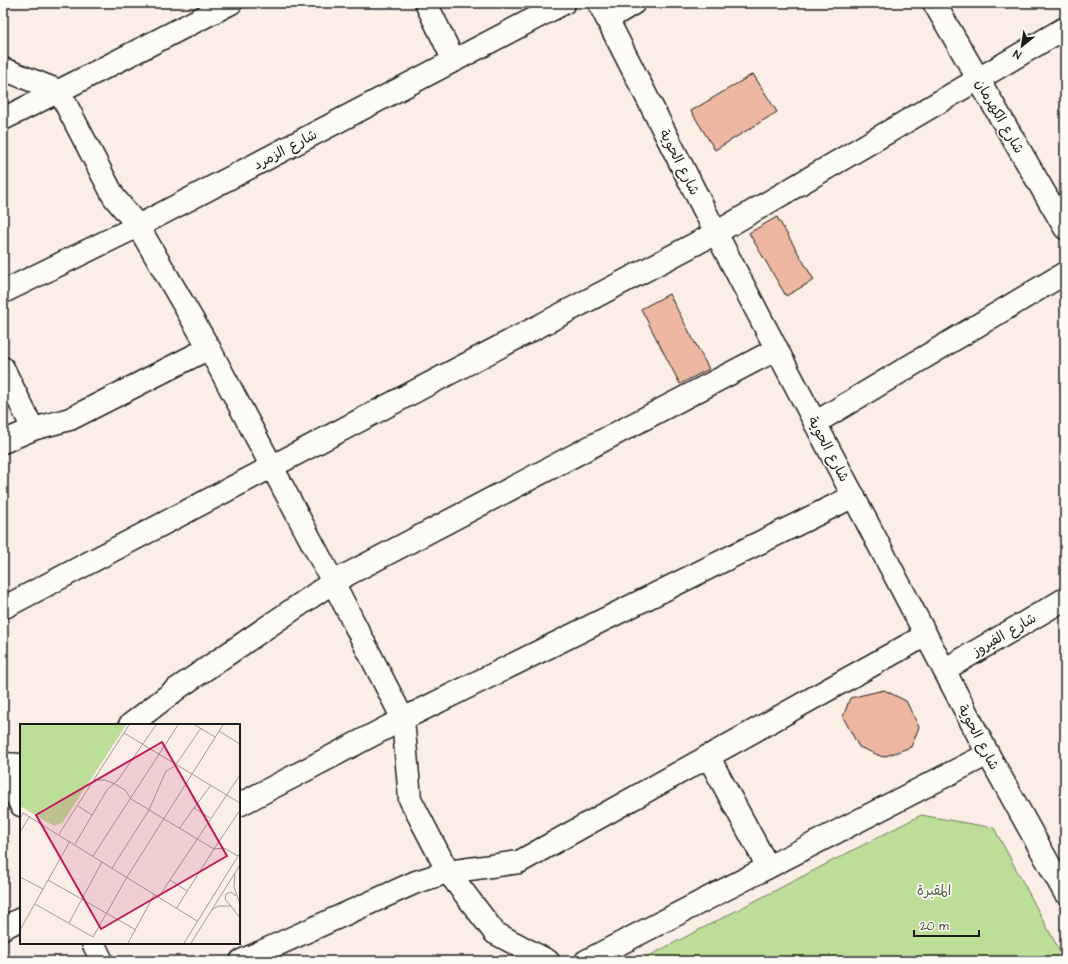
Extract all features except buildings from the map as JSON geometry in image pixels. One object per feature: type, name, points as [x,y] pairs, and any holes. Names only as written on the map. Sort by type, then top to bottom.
[{"type":"street","points":[[3,119],[231,3]]},
{"type":"street","points":[[426,3],[454,61]]},
{"type":"street","name":"شارع الزمرد","points":[[3,292],[138,226],[564,3]]},
{"type":"street","points":[[603,11],[634,3]]},
{"type":"street","name":"شارع الكهرمان","points":[[934,3],[1065,228]]},
{"type":"street","name":"شارع الحوية","points":[[603,11],[716,233],[944,670],[988,754],[1065,893]]},
{"type":"street","points":[[3,608],[716,233],[979,80],[1065,28]]},
{"type":"street","points":[[3,69],[59,91],[114,197],[138,226],[209,348],[333,582],[403,719],[410,799],[448,872],[495,933],[548,961]]},
{"type":"street","points":[[815,422],[1065,273]]},
{"type":"street","points":[[3,442],[33,429],[70,419],[209,348]]},
{"type":"street","points":[[131,724],[178,688],[333,582],[777,349]]},
{"type":"street","points":[[3,368],[33,429]]},
{"type":"street","points":[[240,804],[403,719],[854,496]]},
{"type":"street","name":"شارع الفيروز","points":[[944,670],[1065,599]]},
{"type":"street","points":[[240,961],[416,882],[448,872],[520,862],[926,635]]},
{"type":"street","points":[[586,961],[988,754]]},
{"type":"street","points":[[708,756],[768,867]]},
{"type":"street","points":[[3,764],[20,764]]},
{"type":"street","points":[[3,770],[20,803]]},
{"type":"street","points":[[3,928],[20,920]]},
{"type":"street","points":[[94,944],[102,961]]},
{"type":"green space","name":"المقبرة","points":[[921,815],[994,828],[1065,961],[639,961]]}]
